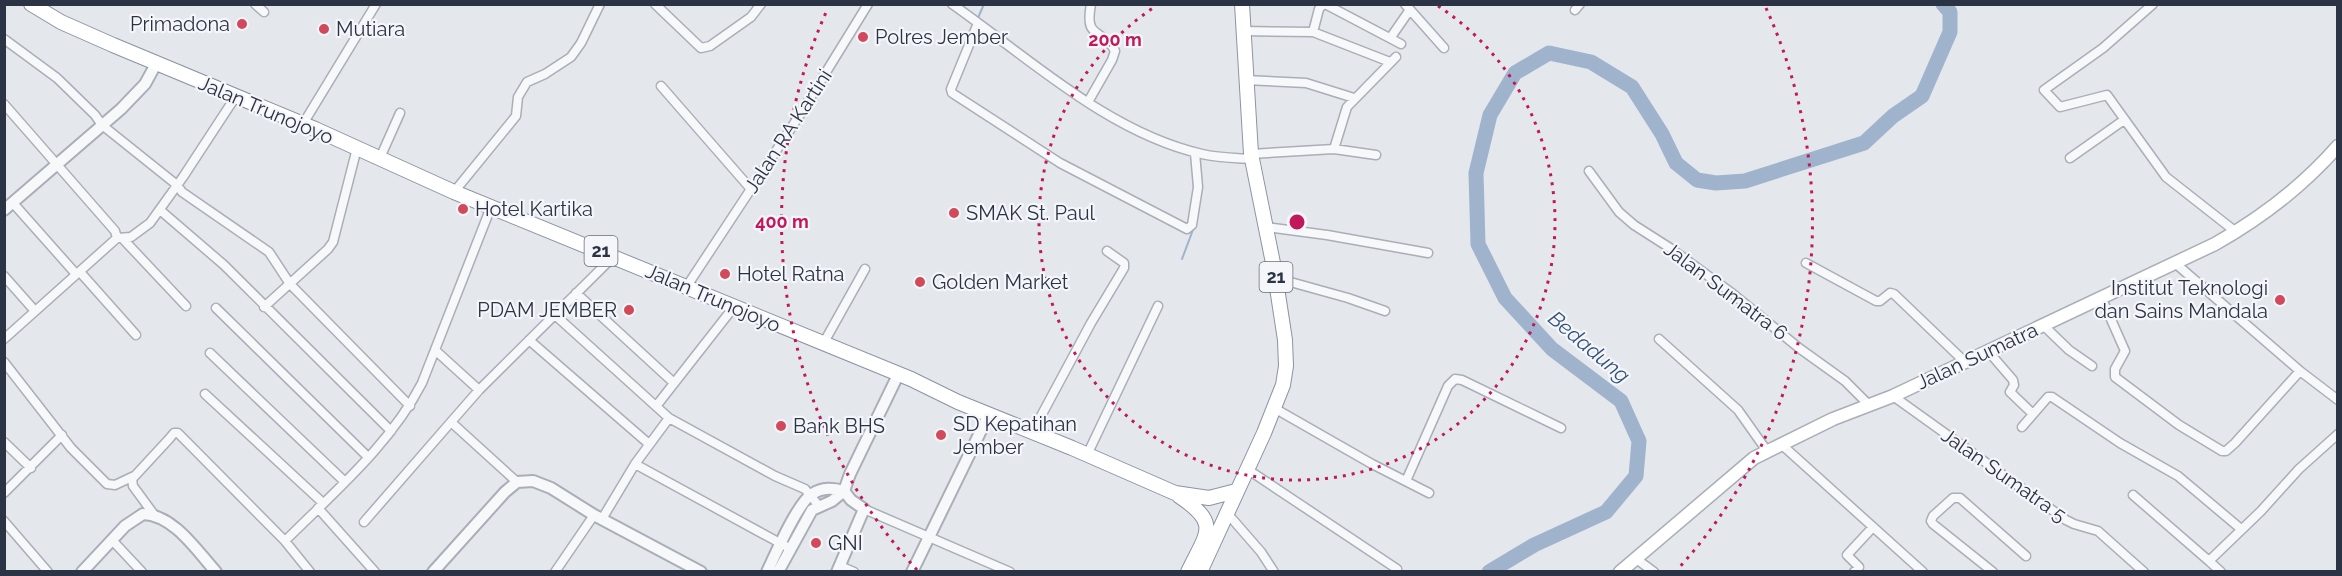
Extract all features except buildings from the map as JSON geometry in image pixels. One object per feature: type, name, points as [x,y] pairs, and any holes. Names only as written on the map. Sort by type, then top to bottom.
[{"type":"highway","name":"Jalan Trunojoyo","points":[[31,4],[61,22],[156,64],[303,124],[454,192],[687,286],[733,308],[1033,431],[1175,493],[1209,498],[1236,490]]},
{"type":"highway","name":"21","points":[[1200,572],[1274,408],[1283,385],[1286,366],[1285,340],[1276,278],[1252,156],[1245,80],[1242,4]]},
{"type":"highway","name":"21","points":[[1175,493],[1201,511],[1207,524],[1206,535],[1188,572]]},
{"type":"main road","name":"Jalan Sumatra","points":[[1620,572],[1741,467],[1767,451],[1833,419],[1893,396],[2102,299],[2236,232],[2273,207],[2335,153]]},
{"type":"street","points":[[255,4],[264,12]]},
{"type":"street","points":[[303,124],[376,4]]},
{"type":"street","points":[[454,192],[516,116],[518,98],[527,82],[545,74],[570,57],[581,43],[600,4]]},
{"type":"street","points":[[656,4],[701,48],[710,46],[752,17],[761,4]]},
{"type":"street","name":"Jalan RA Kartini","points":[[687,286],[799,116],[868,4]]},
{"type":"street","points":[[952,4],[1088,102],[1154,139],[1195,153],[1213,156],[1252,156],[1334,149],[1376,155]]},
{"type":"street","points":[[1088,102],[1112,60],[1114,51],[1110,43],[1089,26],[1091,4]]},
{"type":"street","points":[[1313,32],[1319,9],[1324,4],[1401,44]]},
{"type":"street","points":[[2153,4],[2103,48],[2044,90],[2060,107],[2107,95],[2166,177],[2236,232]]},
{"type":"street","points":[[1391,37],[1407,8],[1444,48]]},
{"type":"street","points":[[978,23],[951,89],[952,93],[1060,163],[1187,229],[1192,225],[1197,198],[1198,168],[1195,153]]},
{"type":"street","points":[[1242,31],[1313,32],[1393,59],[1354,98],[1343,116],[1334,149]]},
{"type":"street","points":[[4,39],[57,78],[95,115],[102,125],[177,185],[182,192],[269,252],[290,284],[410,406]]},
{"type":"street","points":[[136,335],[78,273],[9,206],[121,109],[145,84],[156,64]]},
{"type":"street","points":[[1245,80],[1306,83],[1354,98]]},
{"type":"street","points":[[661,86],[750,188]]},
{"type":"street","points":[[4,339],[120,238],[131,237],[145,228],[160,210],[236,96]]},
{"type":"street","points":[[4,104],[120,238],[186,306]]},
{"type":"street","points":[[380,158],[400,113]]},
{"type":"street","points":[[2070,158],[2124,120]]},
{"type":"street","points":[[264,307],[333,242],[357,148]]},
{"type":"street","name":"Jalan Sumatra 6","points":[[1589,171],[1619,212],[1634,225],[1733,294],[1799,348],[1845,381],[1869,405]]},
{"type":"street","points":[[285,541],[368,457],[410,406],[422,383],[491,207]]},
{"type":"street","points":[[160,210],[224,265],[391,431]]},
{"type":"street","points":[[1266,227],[1328,235],[1428,253]]},
{"type":"street","points":[[1033,431],[1091,323],[1124,268],[1124,263],[1107,251]]},
{"type":"street","points":[[364,522],[479,390],[614,256]]},
{"type":"street","points":[[1806,263],[1876,301],[1880,301],[1890,293],[1894,294],[1965,362]]},
{"type":"street","points":[[2175,263],[2337,400]]},
{"type":"street","points":[[823,344],[865,269]]},
{"type":"street","points":[[4,276],[35,311]]},
{"type":"street","points":[[1276,278],[1348,298],[1384,311]]},
{"type":"street","points":[[576,293],[674,383]]},
{"type":"street","points":[[2102,299],[2125,351],[2115,369],[2115,377],[2162,413],[2222,451],[2229,449],[2300,371]]},
{"type":"street","points":[[1087,455],[1158,306]]},
{"type":"street","points":[[216,308],[368,457]]},
{"type":"street","points":[[657,405],[733,308]]},
{"type":"street","points":[[555,315],[669,418],[775,476],[805,489],[819,506]]},
{"type":"street","points":[[2043,325],[2069,350],[2092,366]]},
{"type":"street","points":[[1659,339],[1738,410],[1767,451]]},
{"type":"street","points":[[530,340],[649,444]]},
{"type":"street","points":[[435,350],[479,390]]},
{"type":"street","points":[[1988,351],[2013,380],[2014,385],[2010,392],[2033,414]]},
{"type":"street","points":[[210,353],[344,481]]},
{"type":"street","points":[[4,362],[62,435],[107,484],[115,484],[134,476],[174,434],[178,433],[285,541],[310,572]]},
{"type":"street","points":[[778,572],[784,545],[812,510],[832,501],[844,490],[898,375]]},
{"type":"street","points":[[1406,481],[1448,386],[1455,379],[1462,380],[1561,428]]},
{"type":"street","points":[[205,394],[320,505],[375,572]]},
{"type":"street","name":"Jalan Sumatra 5","points":[[1893,396],[2066,520],[2098,531],[2144,572]]},
{"type":"street","points":[[2022,427],[2048,397],[2055,399],[2120,443],[2178,476],[2241,529]]},
{"type":"street","points":[[1274,408],[1429,493]]},
{"type":"street","points":[[912,572],[989,414]]},
{"type":"street","points":[[555,572],[598,517],[669,418]]},
{"type":"street","points":[[451,422],[517,482]]},
{"type":"street","points":[[2209,561],[2299,469],[2337,434]]},
{"type":"street","points":[[4,493],[32,468],[62,435]]},
{"type":"street","points":[[4,442],[32,468]]},
{"type":"street","points":[[1781,444],[1923,572]]},
{"type":"street","points":[[635,464],[784,545]]},
{"type":"street","points":[[1247,469],[1397,569]]},
{"type":"street","points":[[134,476],[133,486],[155,516]]},
{"type":"street","points":[[433,572],[505,492],[517,482],[533,481],[551,488],[598,517],[695,570]]},
{"type":"street","points":[[767,572],[810,495],[825,489],[844,490]]},
{"type":"street","points":[[844,490],[851,500],[864,509],[1010,572]]},
{"type":"street","points":[[2133,495],[2221,572]]},
{"type":"street","points":[[1993,572],[1933,524],[1933,516],[1953,498],[1960,498],[2026,556]]},
{"type":"street","points":[[854,572],[839,568],[864,509]]},
{"type":"street","points":[[1227,513],[1261,552],[1274,572]]},
{"type":"street","points":[[89,569],[112,540],[134,519],[143,514],[155,516],[170,523],[216,572]]},
{"type":"street","points":[[4,521],[48,572]]},
{"type":"street","points":[[1854,572],[1859,567],[1847,555],[1873,527]]},
{"type":"street","points":[[112,540],[142,572]]},
{"type":"street","points":[[1635,558],[1654,572]]},
{"type":"waterway","points":[[978,18],[984,4]]},
{"type":"waterway","name":"Bedadung","points":[[1489,572],[1534,545],[1606,512],[1636,476],[1639,441],[1621,401],[1552,349],[1505,298],[1478,244],[1476,173],[1490,115],[1515,73],[1549,53],[1591,62],[1632,87],[1662,134],[1676,163],[1697,180],[1716,183],[1745,181],[1864,143],[1893,116],[1922,96],[1950,32],[1950,12],[1943,4]]},
{"type":"waterway","points":[[1031,149],[1049,160]]},
{"type":"waterway","points":[[1182,259],[1194,227]]},
{"type":"place","name":"Primadona","points":[[242,24]]},
{"type":"place","name":"Mutiara","points":[[324,29]]},
{"type":"place","name":"Polres Jember","points":[[863,37]]},
{"type":"place","name":"Hotel Kartika","points":[[463,209]]},
{"type":"place","name":"SMAK St. Paul","points":[[954,213]]},
{"type":"place","name":"Hotel Ratna","points":[[725,274]]},
{"type":"place","name":"Golden Market","points":[[920,282]]},
{"type":"place","name":"Institut Teknologi dan Sains Mandala","points":[[2280,300]]},
{"type":"place","name":"PDAM JEMBER","points":[[629,310]]},
{"type":"place","name":"Bank BHS","points":[[781,426]]},
{"type":"place","name":"SD Kepatihan Jember","points":[[941,435]]},
{"type":"place","name":"GNI","points":[[816,543]]}]
